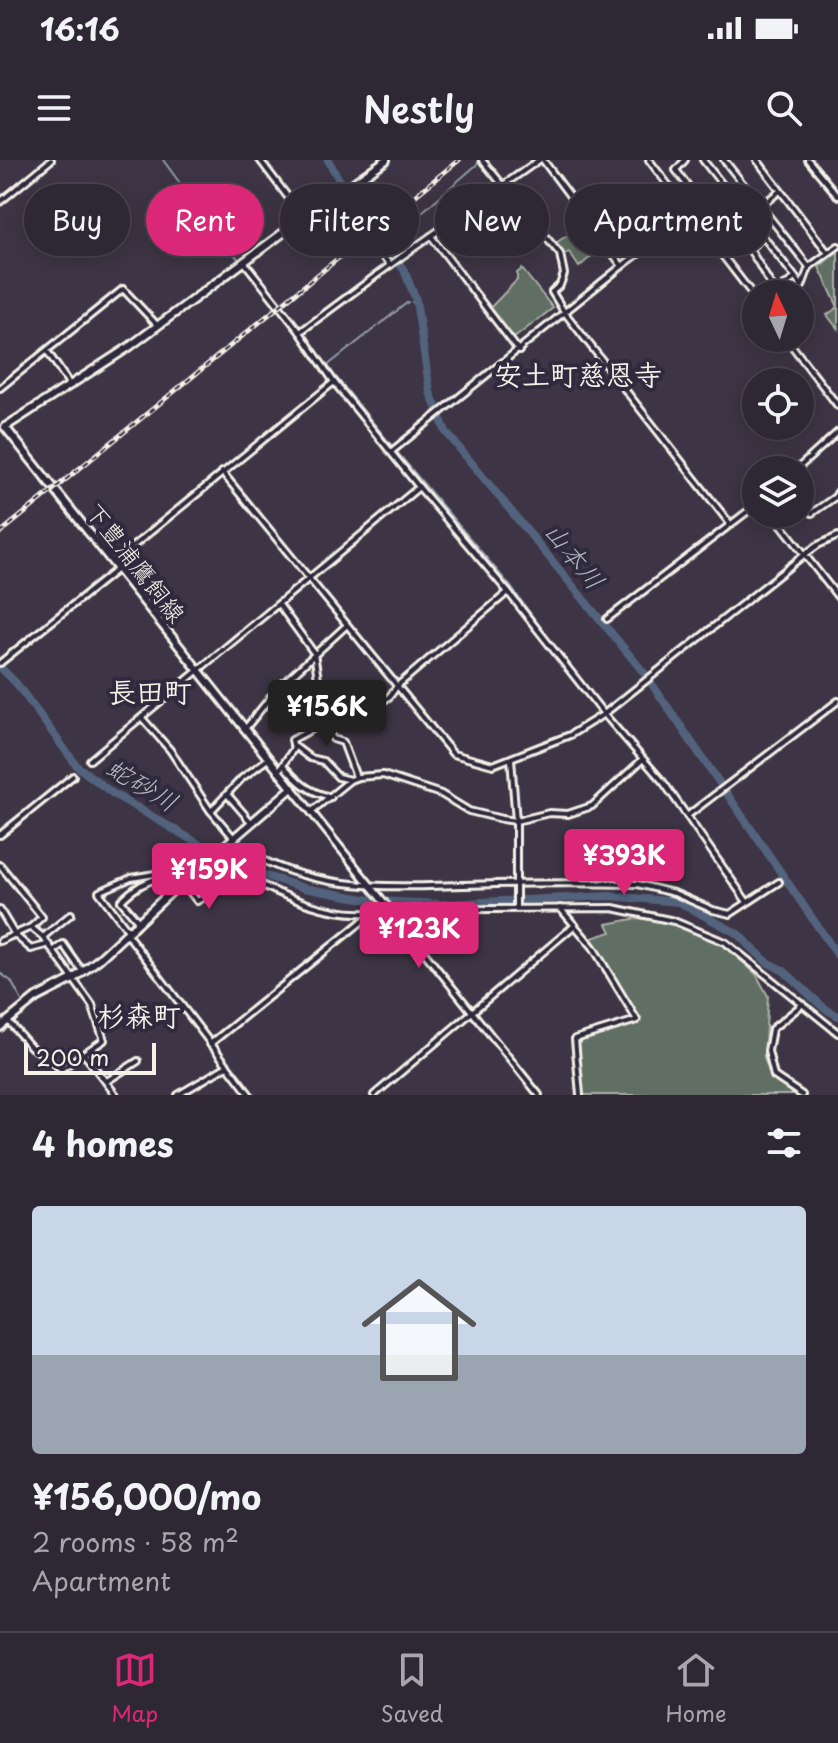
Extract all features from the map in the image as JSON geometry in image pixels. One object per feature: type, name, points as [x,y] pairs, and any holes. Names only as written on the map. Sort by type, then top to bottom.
[{"type":"main road","name":"下豊浦鷹飼線","points":[[354,184],[386,160]]},
{"type":"main road","name":"下豊浦鷹飼線","points":[[280,236],[71,386],[2,426],[268,759],[281,768],[292,788]]},
{"type":"main road","points":[[0,1027],[36,998],[82,972],[292,788]]},
{"type":"street","points":[[0,202],[51,160]]},
{"type":"street","points":[[260,160],[280,186]]},
{"type":"street","points":[[483,160],[501,184]]},
{"type":"street","points":[[507,184],[541,160],[622,266]]},
{"type":"street","points":[[649,160],[667,184]]},
{"type":"street","points":[[685,160],[676,170],[686,184]]},
{"type":"street","points":[[703,160],[722,184]]},
{"type":"street","points":[[724,160],[742,184]]},
{"type":"street","points":[[757,160],[828,253]]},
{"type":"street","points":[[808,160],[838,196]]},
{"type":"street","points":[[771,199],[781,191]]},
{"type":"street","points":[[771,220],[809,267]]},
{"type":"street","points":[[300,332],[435,233]]},
{"type":"street","points":[[431,236],[519,351]]},
{"type":"street","points":[[549,240],[560,254],[564,274],[560,285],[552,292],[565,313],[731,525]]},
{"type":"street","points":[[804,280],[809,267],[838,246]]},
{"type":"street","points":[[754,256],[776,292],[795,278],[771,247]]},
{"type":"street","points":[[384,256],[391,265]]},
{"type":"street","points":[[392,451],[635,256]]},
{"type":"street","points":[[722,256],[742,281]]},
{"type":"street","points":[[245,263],[300,332],[334,382],[508,592],[604,714],[664,783],[747,902]]},
{"type":"street","points":[[0,388],[123,289],[158,326]]},
{"type":"street","points":[[47,351],[71,386]]},
{"type":"street","points":[[797,352],[838,406]]},
{"type":"street","points":[[0,663],[117,569],[132,547],[334,382]]},
{"type":"street","points":[[811,456],[838,432]]},
{"type":"street","points":[[222,472],[453,754],[493,765],[557,742],[604,714],[804,555],[838,536]]},
{"type":"street","points":[[90,760],[419,487]]},
{"type":"street","points":[[814,512],[838,492]]},
{"type":"street","points":[[607,619],[742,516]]},
{"type":"street","points":[[784,528],[838,597]]},
{"type":"street","points":[[331,797],[303,788],[281,768],[294,748],[292,740],[323,721],[361,705],[382,702],[508,592]]},
{"type":"street","points":[[279,605],[314,653],[320,692],[317,713],[333,739],[343,742],[356,777]]},
{"type":"street","points":[[245,729],[278,688],[347,625]]},
{"type":"street","points":[[687,816],[838,701]]},
{"type":"street","points":[[142,718],[170,750],[232,839],[244,850],[293,874],[369,887],[637,884],[674,893],[730,914],[779,882]]},
{"type":"street","points":[[293,745],[310,758],[323,761],[338,777],[350,780]]},
{"type":"street","points":[[510,758],[516,821],[516,908]]},
{"type":"street","points":[[211,811],[248,772],[268,759]]},
{"type":"street","points":[[312,811],[350,780],[383,775],[441,794],[469,811],[516,821],[549,813],[578,812],[592,806],[642,760]]},
{"type":"street","points":[[0,835],[73,776]]},
{"type":"street","points":[[292,788],[303,788]]},
{"type":"street","points":[[292,788],[539,1095]]},
{"type":"street","points":[[227,794],[251,822]]},
{"type":"street","points":[[192,850],[155,874],[131,878],[99,892],[250,1095]]},
{"type":"street","points":[[209,858],[304,903],[341,911],[371,914],[390,910],[613,908],[646,914],[694,928],[725,942],[838,1033]]},
{"type":"street","points":[[0,865],[42,917],[31,927],[0,940]]},
{"type":"street","points":[[183,881],[198,901],[221,888],[237,873]]},
{"type":"street","points":[[138,922],[121,901],[127,895],[143,882],[159,878],[171,892]]},
{"type":"street","points":[[183,881],[190,883],[205,878]]},
{"type":"street","points":[[560,908],[593,947],[637,1020],[575,1039],[580,1095]]},
{"type":"street","points":[[0,910],[15,935],[31,949],[47,945]]},
{"type":"street","points":[[43,937],[71,914]]},
{"type":"street","points":[[210,1044],[371,914]]},
{"type":"street","points":[[374,1095],[575,925]]},
{"type":"street","points":[[8,1021],[31,1047],[61,1069],[104,1040],[92,1005],[43,937],[31,927]]},
{"type":"street","points":[[53,951],[63,944],[82,972]]},
{"type":"street","points":[[802,1095],[774,1076],[768,1051],[772,1029],[803,1004]]},
{"type":"street","points":[[84,1054],[116,1095]]},
{"type":"street","points":[[107,1081],[138,1061]]},
{"type":"street","points":[[178,1095],[227,1066]]},
{"type":"green space","points":[[565,237],[565,254],[562,256],[554,244]]},
{"type":"green space","points":[[838,251],[838,307],[819,267]]},
{"type":"green space","points":[[572,256],[592,256],[579,267]]},
{"type":"green space","points":[[522,269],[553,308],[513,339],[488,310],[517,280],[517,273]]},
{"type":"green space","points":[[838,307],[838,329],[827,315]]},
{"type":"green space","points":[[638,918],[695,928],[720,942],[756,974],[768,996],[764,1058],[772,1078],[799,1095],[583,1095],[577,1047],[584,1039],[634,1023],[639,1016],[616,985],[592,938],[611,932],[607,924]]},
{"type":"waterway","points":[[163,160],[241,262]]},
{"type":"waterway","name":"山本川","points":[[328,160],[404,270],[416,300],[430,392],[446,432],[645,674],[838,956]]},
{"type":"waterway","points":[[419,215],[481,161]]},
{"type":"waterway","points":[[542,163],[619,266]]},
{"type":"waterway","points":[[623,262],[631,256]]},
{"type":"waterway","name":"山本川","points":[[412,302],[416,300]]},
{"type":"waterway","points":[[274,302],[289,323]]},
{"type":"waterway","points":[[392,446],[327,366],[408,302]]},
{"type":"waterway","points":[[396,451],[511,587],[567,663]]},
{"type":"waterway","name":"蛇砂川","points":[[0,667],[16,683],[77,766],[112,793],[241,868],[304,888],[375,901],[441,904],[610,896],[679,902],[738,934],[767,962],[784,971],[824,1008],[838,1016]]},
{"type":"waterway","points":[[0,973],[11,981],[23,1003]]},
{"type":"railway","points":[[0,533],[459,160]]},
{"type":"district","name":"安土町慈恩寺","points":[[578,375]]},
{"type":"district","name":"長田町","points":[[150,692]]},
{"type":"district","name":"杉森町","points":[[139,1016]]}]
